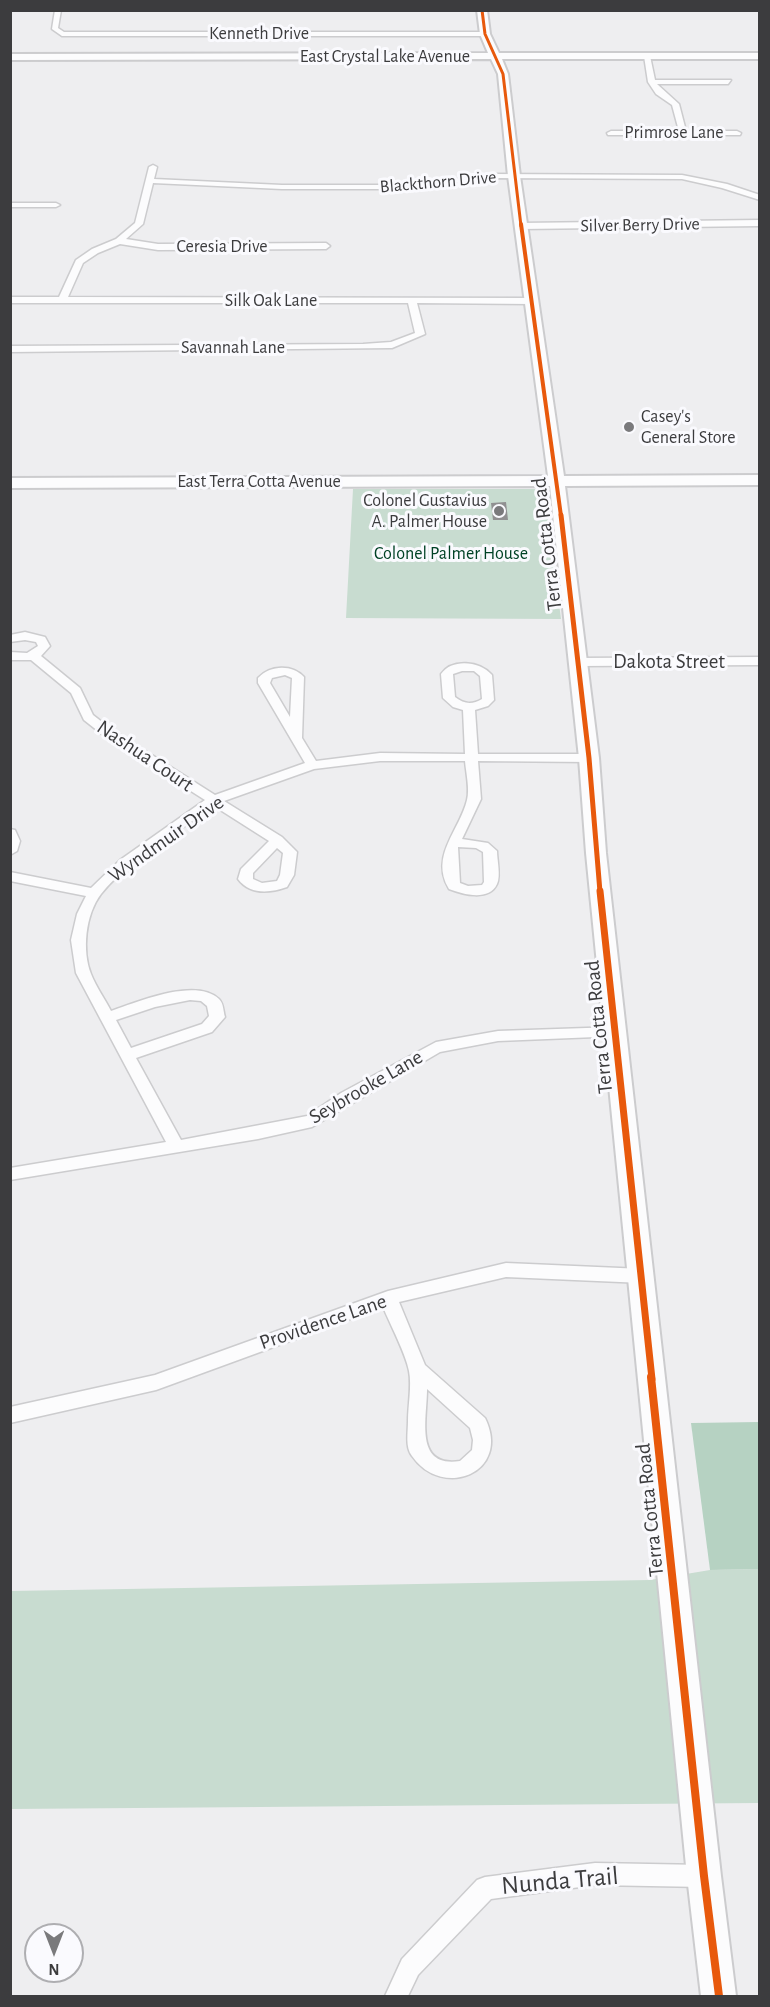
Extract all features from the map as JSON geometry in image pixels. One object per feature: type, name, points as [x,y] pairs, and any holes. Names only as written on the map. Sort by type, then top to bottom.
[{"type":"street","name":"Kenneth Drive","points":[[58,10],[55,29],[62,34],[485,34]]},
{"type":"street","points":[[482,10],[485,34]]},
{"type":"street","name":"Terra Cotta Road","points":[[485,34],[503,74],[514,176],[557,481],[589,759],[596,853],[643,1276],[704,1876],[719,1996]]},
{"type":"street","points":[[647,56],[652,82],[658,92],[675,104],[683,133]]},
{"type":"street","name":"East Crystal Lake Avenue","points":[[10,57],[759,56]]},
{"type":"street","points":[[652,82],[728,82]]},
{"type":"street","name":"Primrose Lane","points":[[610,133],[737,133]]},
{"type":"street","points":[[62,300],[79,262],[95,251],[119,241],[135,229],[141,221],[153,167]]},
{"type":"street","name":"Blackthorn Drive","points":[[151,181],[282,187],[410,187],[478,177],[682,177],[757,195]]},
{"type":"street","points":[[10,206],[56,205]]},
{"type":"street","name":"Silver Berry Drive","points":[[521,226],[759,223]]},
{"type":"street","name":"Ceresia Drive","points":[[119,241],[158,247],[326,246]]},
{"type":"street","name":"Silk Oak Lane","points":[[10,300],[531,301]]},
{"type":"street","name":"Savannah Lane","points":[[10,349],[392,345],[420,334],[412,301]]},
{"type":"street","name":"East Terra Cotta Avenue","points":[[10,483],[759,480]]},
{"type":"street","points":[[10,639],[25,636],[41,640],[44,646],[42,650],[33,655],[10,656]]},
{"type":"street","name":"Nashua Court","points":[[33,655],[76,691],[88,717],[100,727],[277,840]]},
{"type":"street","name":"Dakota Street","points":[[578,662],[759,661]]},
{"type":"street","points":[[296,738],[298,677],[288,672],[270,673],[264,678],[264,683],[296,738],[312,765]]},
{"type":"street","points":[[454,843],[474,799],[469,706]]},
{"type":"street","name":"Wyndmuir Drive","points":[[176,1146],[83,973],[78,949],[84,914],[94,893],[125,863],[214,800],[312,765],[380,757],[589,759]]},
{"type":"street","points":[[10,833],[13,841],[10,850]]},
{"type":"street","points":[[10,876],[94,893]]},
{"type":"street","points":[[107,1018],[183,994],[199,995],[211,1001],[216,1007],[217,1017],[207,1028],[126,1056]]},
{"type":"street","name":"Seybrooke Lane","points":[[10,1174],[258,1133],[312,1121],[347,1097],[436,1047],[498,1036],[616,1032]]},
{"type":"street","name":"Providence Lane","points":[[10,1415],[156,1382],[388,1298],[506,1270],[643,1276]]},
{"type":"street","points":[[388,1298],[418,1370],[415,1439],[417,1449],[432,1466],[449,1470],[466,1468],[479,1457],[483,1450],[483,1433],[478,1424],[418,1370]]},
{"type":"street","name":"Nunda Trail","points":[[396,1996],[410,1967],[485,1888],[595,1874],[704,1876]]},
{"type":"green space","name":"Colonel Palmer House","points":[[353,489],[544,489],[561,619],[346,618]]},
{"type":"green space","points":[[759,1422],[759,1569],[710,1570],[691,1423]]},
{"type":"green space","points":[[759,1569],[759,1803],[11,1809],[10,1591],[650,1580],[710,1570]]},
{"type":"building","name":"Colonel Gustavius A. Palmer House","points":[[506,502],[508,520],[493,520],[491,503]]},
{"type":"cycle path","points":[[482,10],[485,34],[503,74],[514,176],[557,481],[589,758],[596,853],[704,1876],[719,1996]]},
{"type":"place","name":"Casey's General Store","points":[[629,427]]},
{"type":"place","name":"Colonel Gustavius A. Palmer House","points":[[499,511]]}]
